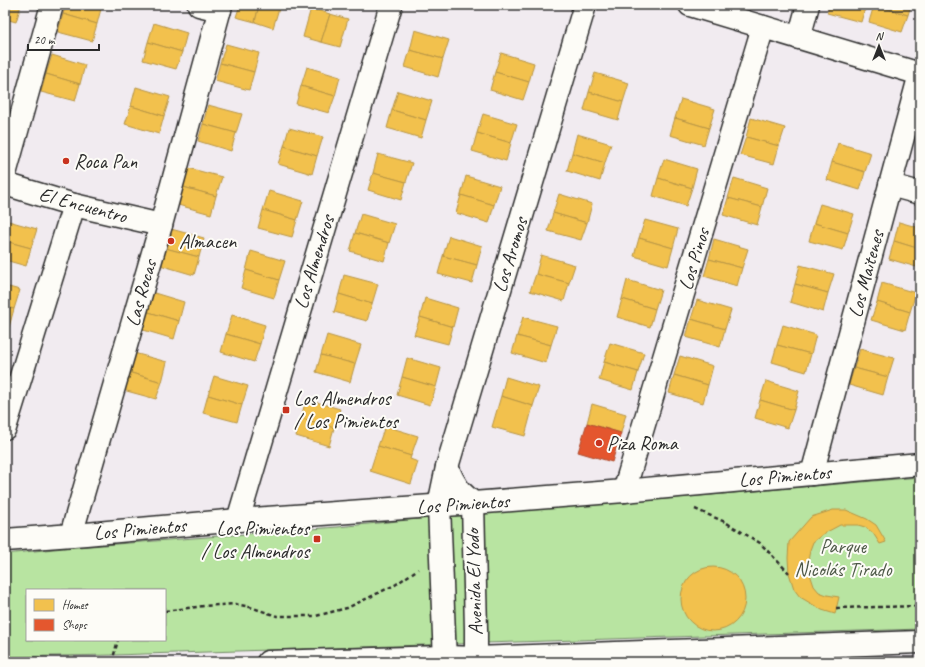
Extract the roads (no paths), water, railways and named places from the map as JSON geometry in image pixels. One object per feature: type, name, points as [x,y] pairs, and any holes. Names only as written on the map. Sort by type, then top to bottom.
[{"type":"street","points":[[5,174],[52,5]]},
{"type":"street","name":"Los Almendros","points":[[238,520],[391,5]]},
{"type":"street","name":"Los Aromos","points":[[439,505],[447,467],[584,5]]},
{"type":"street","points":[[690,5],[920,74]]},
{"type":"street","points":[[799,38],[808,5]]},
{"type":"street","name":"Las Rocas","points":[[71,535],[161,225],[213,7]]},
{"type":"street","name":"Los Pinos","points":[[624,491],[763,27]]},
{"type":"street","name":"Los Maitenes","points":[[812,474],[920,74]]},
{"type":"street","name":"El Encuentro","points":[[5,184],[74,205],[161,225]]},
{"type":"street","points":[[890,185],[920,193]]},
{"type":"street","points":[[5,428],[74,205]]},
{"type":"street","name":"Los Pimientos","points":[[5,540],[238,520],[624,491],[920,464]]},
{"type":"street","points":[[447,467],[459,490],[473,503]]},
{"type":"street","name":"Avenida El Yodo","points":[[473,503],[476,660]]},
{"type":"street","name":"Avenida El Yodo","points":[[439,505],[445,660]]},
{"type":"street","points":[[268,662],[476,660],[920,642]]},
{"type":"place","name":"Roca Pan","points":[[66,161]]},
{"type":"place","name":"Almacen","points":[[171,241]]},
{"type":"place","name":"Los Almendros / Los Pimientos","points":[[286,410]]},
{"type":"place","name":"Piza Roma","points":[[599,443]]},
{"type":"place","name":"Los Pimientos / Los Almendros","points":[[317,539]]},
{"type":"park label","name":"Parque Nicolás Tirado","points":[[843,558]]}]
